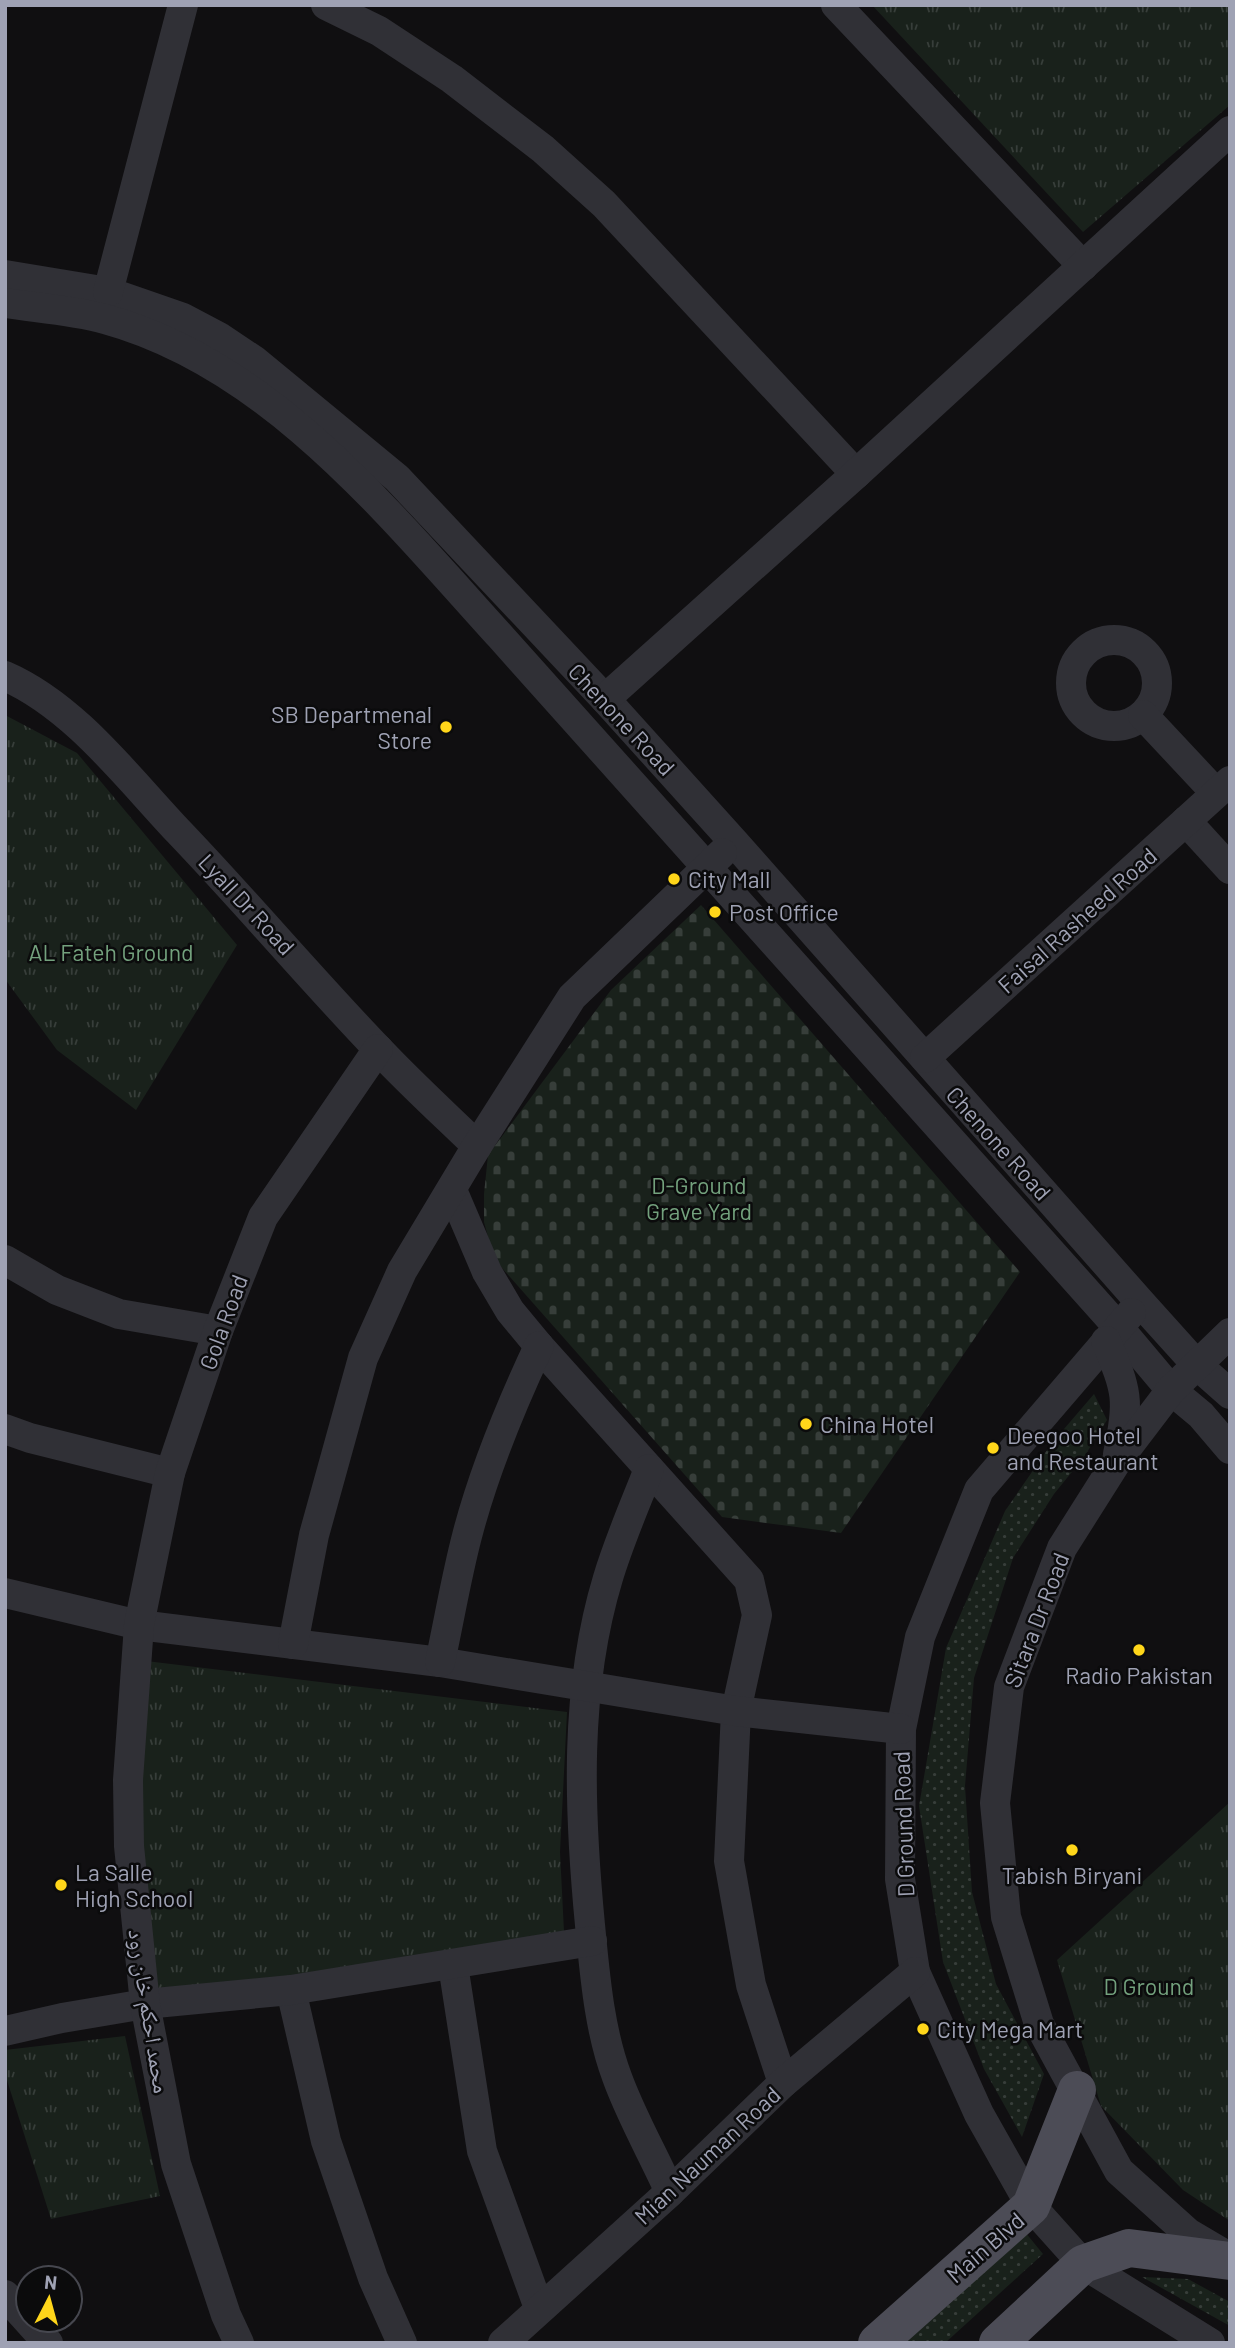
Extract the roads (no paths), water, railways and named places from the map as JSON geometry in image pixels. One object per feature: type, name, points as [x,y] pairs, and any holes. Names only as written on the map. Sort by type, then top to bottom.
[{"type":"main road","name":"Main Blvd","points":[[877,2343],[1031,2206],[1077,2091]]},
{"type":"main road","points":[[998,2343],[1083,2264],[1129,2248],[1230,2259]]},
{"type":"street","points":[[108,292],[183,5]]},
{"type":"street","points":[[326,5],[379,30],[452,79],[542,149],[604,204],[856,474]]},
{"type":"street","points":[[841,7],[1083,266]]},
{"type":"street","points":[[605,699],[856,474],[1230,131]]},
{"type":"street","name":"Chenone Road","points":[[5,275],[108,292],[183,318],[219,337],[255,361],[397,478],[605,699],[1196,1364],[1229,1393]]},
{"type":"street","name":"Chenone Road","points":[[5,303],[104,319],[203,360],[264,398],[338,464],[422,550],[707,867],[1112,1334],[1201,1415],[1230,1449]]},
{"type":"street","name":"Lyall Dr Road","points":[[5,676],[59,709],[89,737],[252,909],[378,1049],[477,1146]]},
{"type":"street","points":[[1143,715],[1223,787]]},
{"type":"street","name":"Faisal Rasheed Road","points":[[925,1058],[1223,787]]},
{"type":"street","points":[[1186,821],[1230,869]]},
{"type":"street","points":[[293,1644],[314,1535],[362,1359],[402,1271],[477,1146],[572,997],[734,842]]},
{"type":"street","name":"Gola Road","points":[[139,1625],[170,1473],[218,1331],[263,1217],[378,1049]]},
{"type":"street","points":[[452,1190],[488,1272],[510,1311],[749,1580],[757,1615],[736,1711],[729,1861],[751,1985],[783,2083]]},
{"type":"street","points":[[5,1259],[57,1290],[119,1314],[218,1331]]},
{"type":"street","name":"D Ground Road","points":[[1142,1303],[1112,1334],[979,1490],[920,1637],[901,1729],[901,1880],[915,1972],[979,2114],[1031,2206],[1083,2264],[1210,2343]]},
{"type":"street","name":"Sitara Dr Road","points":[[1230,1333],[1171,1390],[1117,1461],[1062,1549],[1009,1687],[995,1803],[1006,1917],[1039,2024],[1119,2171],[1188,2233],[1230,2259]]},
{"type":"street","points":[[1112,1334],[1126,1399],[1126,1421],[1117,1461]]},
{"type":"street","points":[[440,1662],[467,1536],[486,1474],[506,1417],[539,1346]]},
{"type":"street","points":[[1201,1415],[1229,1393]]},
{"type":"street","points":[[5,1429],[30,1438],[170,1473]]},
{"type":"street","points":[[649,1468],[608,1577],[598,1614],[587,1687],[580,1782],[583,1851],[601,2014],[616,2076],[670,2192]]},
{"type":"street","points":[[5,1592],[139,1625],[440,1662],[736,1711],[901,1729]]},
{"type":"street","name":"محمد احكم خان رود","points":[[139,1625],[128,1780],[129,1846],[145,2004],[176,2164],[226,2315],[239,2343]]},
{"type":"street","points":[[5,2031],[145,2004],[291,1990],[592,1941]]},
{"type":"street","points":[[453,1965],[482,2151],[539,2308]]},
{"type":"street","name":"Mian Nauman Road","points":[[503,2343],[670,2192],[783,2083],[915,1972]]},
{"type":"street","points":[[291,1990],[326,2141],[373,2278],[402,2343]]},
{"type":"street","points":[[5,2295],[48,2343]]},
{"type":"place","name":"SB Departmenal Store","points":[[446,727]]},
{"type":"place","name":"City Mall","points":[[674,879]]},
{"type":"place","name":"Post Office","points":[[715,912]]},
{"type":"place","name":"China Hotel","points":[[806,1424]]},
{"type":"place","name":"Deegoo Hotel and Restaurant","points":[[993,1448]]},
{"type":"place","name":"Radio Pakistan","points":[[1139,1650]]},
{"type":"place","name":"Tabish Biryani","points":[[1072,1850]]},
{"type":"place","name":"La Salle High School","points":[[61,1885]]},
{"type":"place","name":"City Mega Mart","points":[[923,2029]]},
{"type":"park label","name":"AL Fateh Ground","points":[[111,952]]},
{"type":"park label","name":"D-Ground Grave Yard","points":[[699,1198]]},
{"type":"park label","name":"D Ground","points":[[1149,1986]]}]
